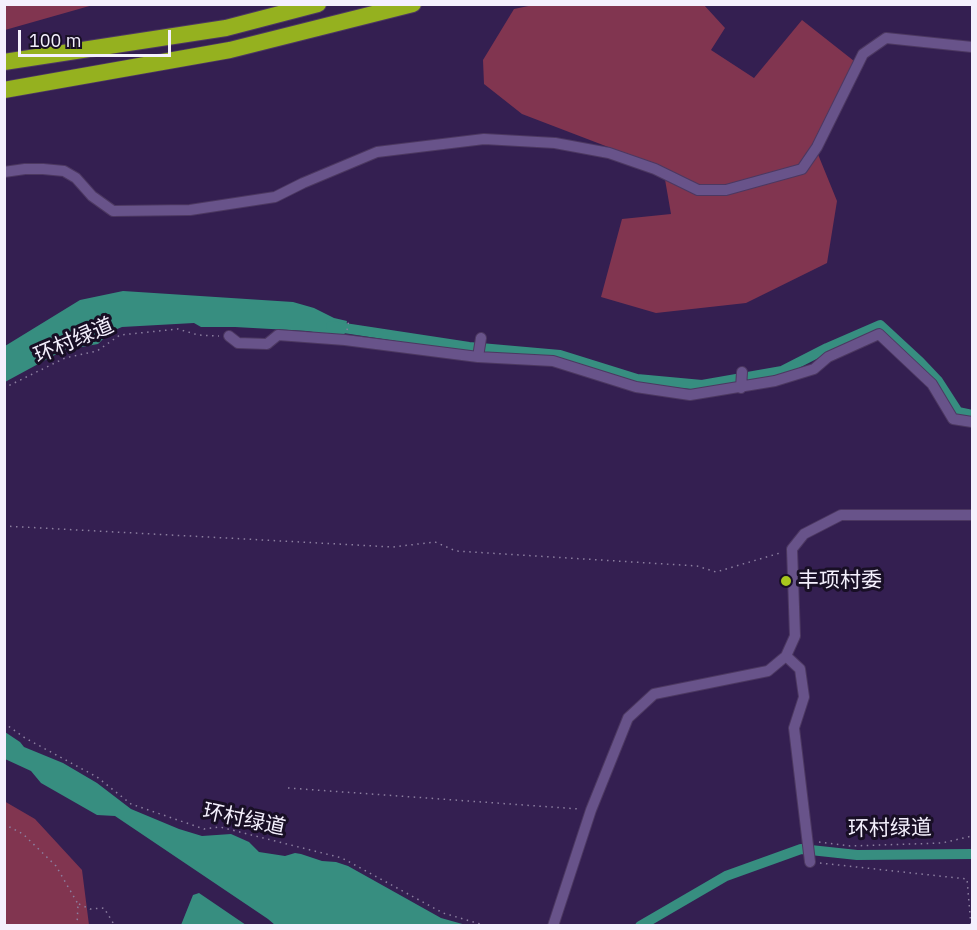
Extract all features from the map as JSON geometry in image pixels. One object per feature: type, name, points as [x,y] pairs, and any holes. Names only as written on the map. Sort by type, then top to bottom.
[{"type":"highway","points":[[4,62],[226,28],[318,4]]},
{"type":"highway","points":[[5,90],[230,50],[413,4]]},
{"type":"street","points":[[4,172],[24,169],[64,171],[76,178],[92,195],[113,211],[190,210],[275,197],[377,152],[484,139],[555,143],[609,153],[655,170],[698,190],[726,190],[802,169],[817,147],[863,54],[886,38],[972,46]]},
{"type":"street","points":[[229,336],[238,344],[267,344],[278,336],[290,336],[480,347],[553,361],[636,387],[690,396],[775,381],[814,369],[828,357],[879,334],[932,384],[953,419],[972,423]]},
{"type":"street","points":[[741,388],[742,372]]},
{"type":"street","points":[[553,926],[591,810],[628,718],[654,694],[768,671],[786,656],[795,636],[792,549],[804,534],[842,515],[972,515]]},
{"type":"street","points":[[786,656],[800,669],[804,697],[794,728],[810,862]]},
{"type":"path","name":"环村绿道","points":[[4,388],[65,358],[98,351],[120,335],[178,329],[198,335],[229,336]]},
{"type":"path","points":[[4,526],[393,547],[435,542],[456,551],[697,567],[716,572],[792,549]]},
{"type":"path","name":"环村绿道","points":[[4,723],[25,738],[97,777],[131,804],[204,829],[220,827],[342,858],[443,913],[487,926]]},
{"type":"path","points":[[288,788],[591,810]]},
{"type":"path","points":[[4,824],[23,834],[56,866],[78,904],[77,926]]},
{"type":"path","name":"环村绿道","points":[[808,841],[850,846],[942,843],[972,836]]},
{"type":"path","points":[[810,862],[967,879],[971,926]]},
{"type":"path","points":[[78,904],[90,909],[104,908],[115,926]]},
{"type":"shaded area","points":[[5,4],[93,4],[93,5],[5,30]]},
{"type":"shaded area","points":[[538,4],[704,5],[725,28],[711,50],[754,78],[802,20],[854,61],[815,147],[837,201],[827,263],[746,303],[656,313],[601,297],[622,219],[671,214],[663,168],[522,114],[484,84],[483,60],[514,9]]},
{"type":"shaded area","points":[[123,291],[293,302],[347,321],[344,337],[307,331],[201,327],[194,323],[122,327],[110,332],[98,344],[64,350],[5,382],[5,346],[80,300]]},
{"type":"shaded area","points":[[5,732],[24,747],[63,763],[97,783],[131,809],[202,836],[231,834],[249,842],[259,852],[285,856],[295,853],[348,866],[441,918],[466,925],[275,925],[115,816],[97,815],[41,783],[31,771],[5,759]]},
{"type":"shaded area","points":[[4,801],[35,819],[82,870],[89,925],[5,925]]},
{"type":"shaded area","points":[[199,893],[246,925],[181,925],[193,895]]},
{"type":"waterway","points":[[331,326],[469,347],[560,355],[637,379],[702,385],[782,371],[880,325],[938,381],[958,412],[972,415]]},
{"type":"waterway","points":[[640,926],[726,876],[801,849],[857,855],[972,854]]},
{"type":"place","name":"丰项村委","points":[[786,581]]}]
